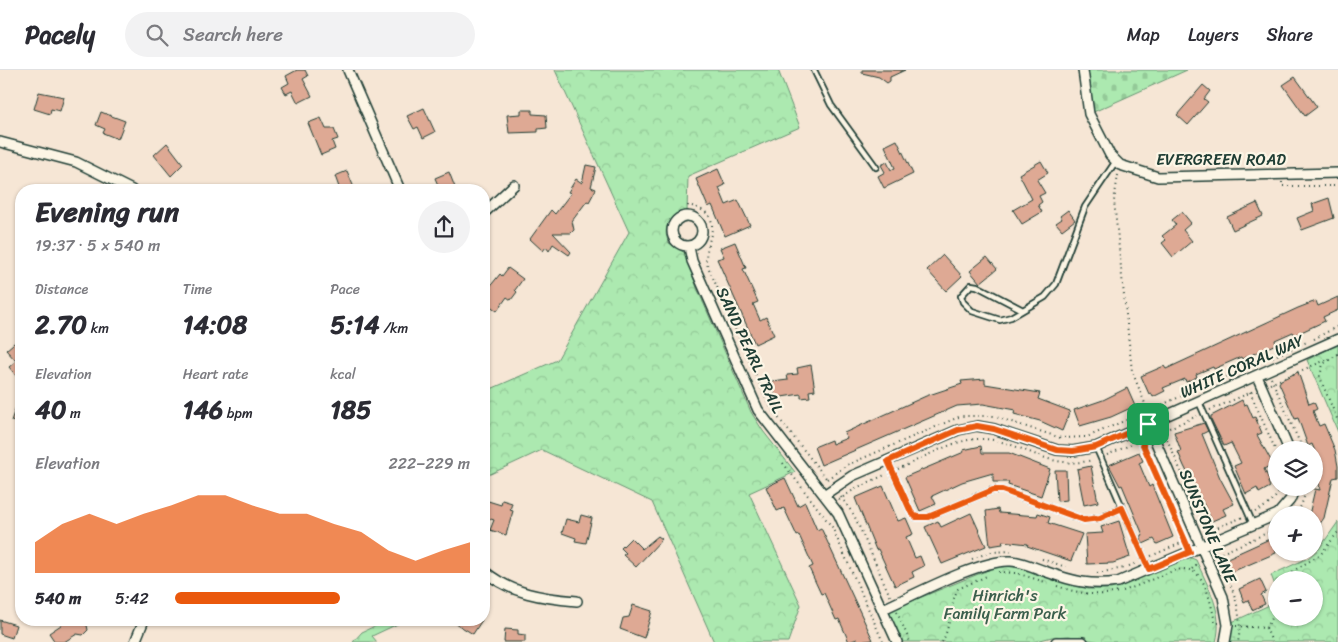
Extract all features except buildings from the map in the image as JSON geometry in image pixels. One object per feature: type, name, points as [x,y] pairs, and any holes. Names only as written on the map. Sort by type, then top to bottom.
[{"type":"street","points":[[348,70],[397,184]]},
{"type":"street","points":[[1083,70],[1089,114],[1110,155],[1118,163]]},
{"type":"street","points":[[0,142],[76,162],[120,184]]},
{"type":"street","name":"EVERGREEN ROAD","points":[[1118,163],[1158,177],[1338,172]]},
{"type":"street","points":[[490,207],[514,185]]},
{"type":"street","points":[[687,216],[698,221],[702,229],[697,242],[689,247],[674,241],[671,231],[675,221],[687,216]]},
{"type":"street","name":"SAND PEARL TRAIL","points":[[689,247],[692,261],[758,410],[844,522],[897,642]]},
{"type":"street","name":"WHITE CORAL WAY","points":[[824,495],[852,476],[958,430],[977,426],[994,429],[1057,450],[1073,451],[1096,447],[1268,372],[1338,339]]},
{"type":"street","points":[[1257,376],[1285,441]]},
{"type":"street","name":"SUNSTONE LANE","points":[[1150,423],[1152,435],[1223,597],[1228,625],[1225,642]]},
{"type":"street","points":[[882,609],[978,567],[1000,561],[1024,564],[1063,578],[1090,584],[1118,582],[1278,514],[1292,496]]},
{"type":"street","points":[[490,575],[514,591],[536,597],[577,602]]},
{"type":"street","points":[[135,642],[142,626]]},
{"type":"street","points":[[1056,642],[1083,642]]},
{"type":"lane","points":[[814,70],[831,105],[876,167]]},
{"type":"lane","points":[[1023,310],[977,286],[971,286],[961,296],[962,302],[972,311],[1000,320],[1011,317],[1023,310],[1045,297],[1056,284],[1085,207],[1118,163]]},
{"type":"lane","points":[[1199,402],[1253,525]]},
{"type":"lane","points":[[1096,447],[1149,569]]},
{"type":"lane","points":[[888,461],[911,512],[916,517],[922,518],[993,490],[1002,490],[1084,520],[1100,518],[1122,508]]},
{"type":"path","points":[[1118,163],[1114,201],[1132,371],[1148,410],[1150,423]]},
{"type":"path","points":[[1282,175],[1282,186],[1338,186]]},
{"type":"path","points":[[687,216],[688,204],[702,211],[710,220],[712,236],[705,255],[706,262],[765,396],[773,411],[854,515],[910,642]]},
{"type":"path","points":[[827,479],[847,465],[961,416],[993,416],[1054,436],[1070,438],[1092,435],[1338,326]]},
{"type":"path","points":[[822,513],[856,488],[961,442],[977,439],[991,440],[1056,462],[1075,463],[1100,458],[1338,354]]},
{"type":"path","points":[[1328,359],[1323,364],[1320,376],[1338,421]]},
{"type":"path","points":[[1264,360],[1299,441]]},
{"type":"path","points":[[1249,388],[1272,441]]},
{"type":"path","points":[[1141,440],[1190,552]]},
{"type":"path","points":[[783,463],[832,527],[883,642]]},
{"type":"path","points":[[1089,573],[1113,572],[1272,503],[1277,496]]},
{"type":"path","points":[[1192,569],[1195,564],[1268,532]]},
{"type":"path","points":[[1293,571],[1321,554],[1338,532]]},
{"type":"path","points":[[968,560],[990,552],[1018,552]]},
{"type":"path","points":[[1038,557],[1074,570]]},
{"type":"path","points":[[998,572],[1016,573],[1082,593],[1108,595],[1132,588],[1178,569],[1192,569],[1200,576],[1216,623],[1249,628],[1266,628]]},
{"type":"path","points":[[942,642],[950,628],[953,604],[958,589],[989,575]]},
{"type":"path","points":[[867,605],[889,595]]},
{"type":"path","points":[[1266,628],[1272,642]]},
{"type":"green space","points":[[555,70],[778,70],[800,127],[688,176],[687,212],[672,219],[666,232],[669,243],[685,253],[697,288],[751,412],[763,431],[795,472],[749,493],[801,605],[788,642],[714,642],[652,502],[542,450],[490,474],[490,389],[557,360],[629,232]]},
{"type":"green space","points":[[1083,70],[1187,70],[1089,114]]},
{"type":"green space","points":[[1338,344],[1338,432],[1307,360]]},
{"type":"green space","points":[[1338,522],[1338,642],[1229,642],[1232,622],[1268,606],[1268,626],[1323,626],[1323,571],[1280,571],[1301,561],[1323,561],[1323,543]]},
{"type":"green space","name":"Hinrich's Family Farm Park","points":[[1189,557],[1196,560],[1214,600],[1218,620],[1216,642],[1101,642],[1069,636],[1052,637],[1033,642],[901,642],[889,614],[892,609],[998,566],[1017,567],[1088,589],[1111,589]]},
{"type":"green space","points":[[375,626],[393,626],[372,636],[377,642],[353,642],[362,632]]},
{"type":"route","points":[[1148,424],[1152,435],[1141,440],[1190,552],[1149,569],[1122,508],[1100,518],[1084,520],[1002,490],[993,490],[984,492],[928,517],[916,517],[911,512],[888,461],[958,430],[977,426],[994,429],[1057,450],[1073,451],[1096,447],[1148,424]]}]
